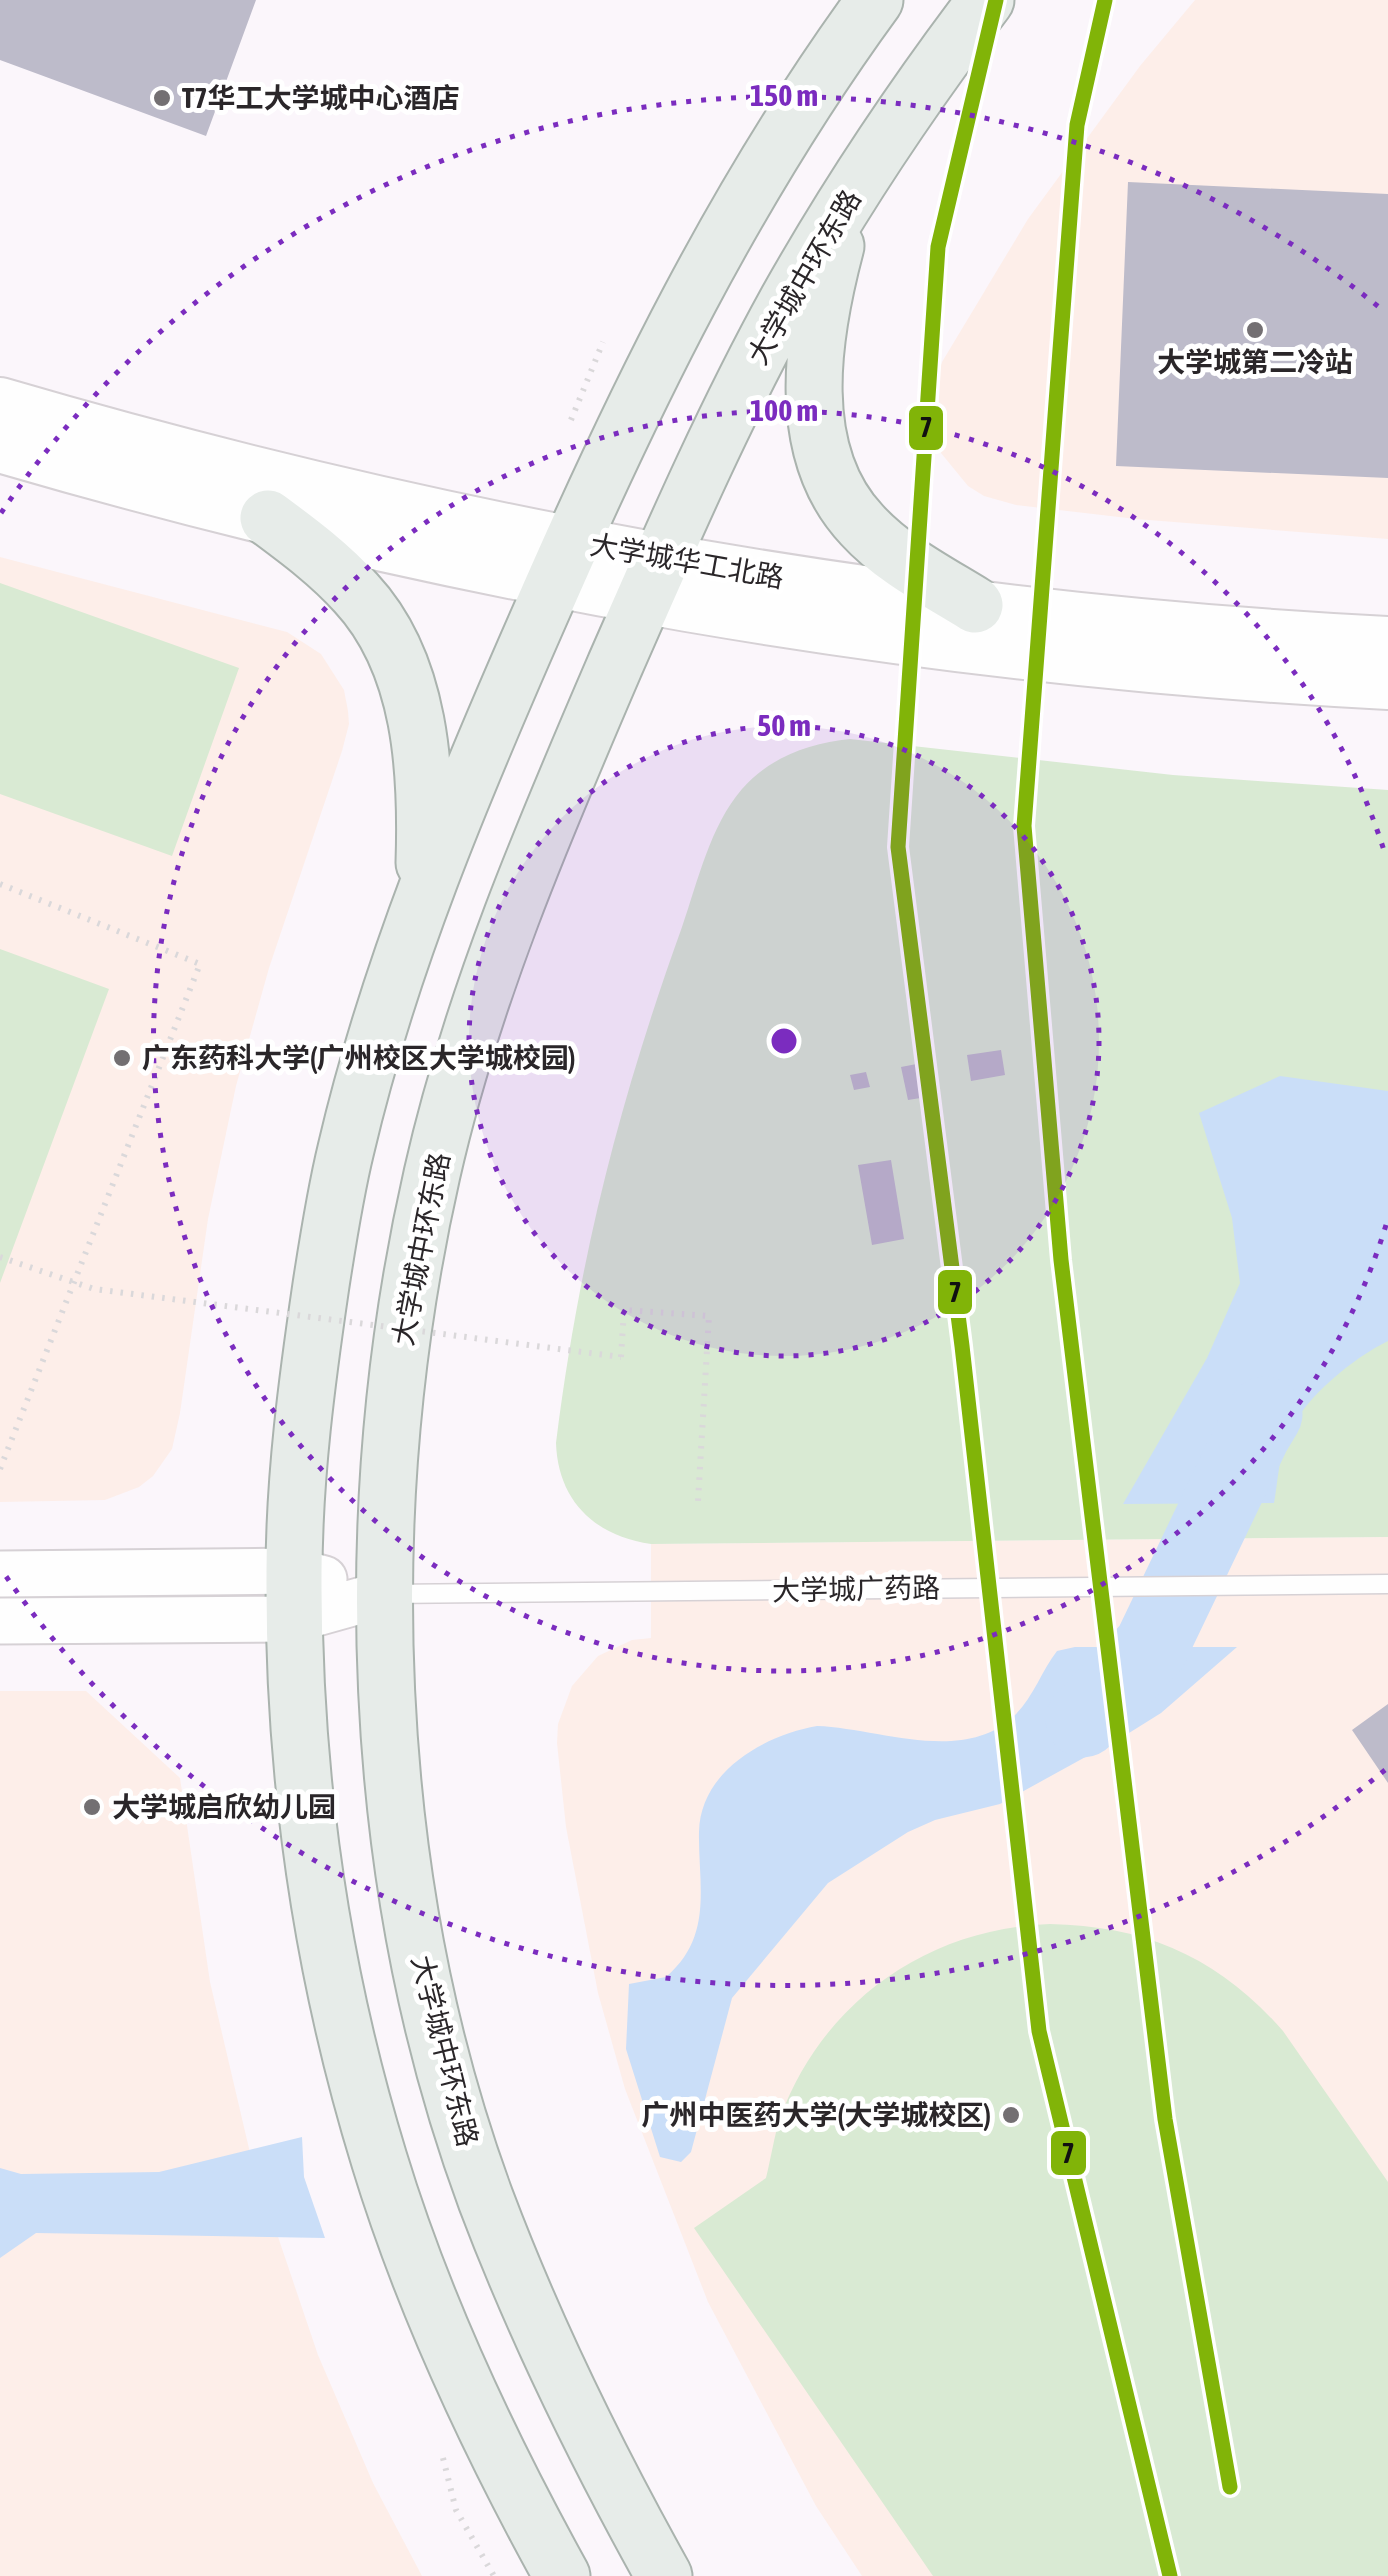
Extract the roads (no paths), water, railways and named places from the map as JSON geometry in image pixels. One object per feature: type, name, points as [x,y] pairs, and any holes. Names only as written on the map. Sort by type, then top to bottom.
[{"type":"main road","points":[[562,2576],[450,2349],[401,2226],[345,2037],[318,1893],[307,1807],[294,1595],[306,1398],[345,1152],[387,1002],[494,720],[635,401],[710,258],[825,69],[875,0]]},
{"type":"main road","name":"大学城中环东路","points":[[664,2576],[558,2374],[532,2316],[485,2196],[451,2088],[419,1955],[401,1847],[384,1594],[384,1537],[396,1394],[418,1243],[437,1154],[492,970],[562,790],[653,577],[749,373],[848,198],[900,118],[986,0]]},
{"type":"main road","points":[[848,198],[830,269],[815,370],[817,438],[823,463],[847,508],[881,544],[976,604]]},
{"type":"main road","name":"大学城华工北路","points":[[0,403],[563,561]]},
{"type":"main road","name":"大学城华工北路","points":[[0,447],[268,518],[653,577],[895,638],[1220,673],[1388,684]]},
{"type":"main road","points":[[268,518],[359,596],[383,628],[403,674],[417,722],[423,783],[423,900]]},
{"type":"main road","name":"大学城华工北路","points":[[653,577],[816,584],[1223,631],[1388,642]]},
{"type":"street","name":"大学城广药路","points":[[0,1574],[294,1595]]},
{"type":"street","name":"大学城广药路","points":[[0,1621],[294,1595],[384,1594]]},
{"type":"lane","name":"大学城广药路","points":[[384,1594],[1388,1584]]},
{"type":"water","points":[[1280,1076],[1388,1091],[1388,1341],[1332,1379],[1297,1418],[1283,1449],[1274,1503],[1123,1504],[1207,1358],[1240,1283],[1232,1218],[1199,1113]]},
{"type":"water","points":[[1075,1647],[1237,1647],[1161,1713],[1129,1733],[1000,1804],[935,1820],[908,1832],[828,1883],[732,1998],[691,2152],[681,2162],[660,2157],[626,2049],[629,1984],[666,1977],[691,1944],[700,1909],[702,1810],[723,1774],[757,1747],[817,1726],[945,1741],[970,1739],[993,1731],[1021,1709],[1057,1651]]},
{"type":"water","points":[[302,2137],[304,2177],[325,2238],[36,2233],[0,2258],[0,2168],[21,2174],[159,2172]]},
{"type":"waterway","points":[[1083,1720],[1151,1647],[1265,1414]]},
{"type":"place","name":"T7华工大学城中心酒店","points":[[162,98]]},
{"type":"place","name":"大学城第二冷站","points":[[1255,330]]},
{"type":"place","name":"广东药科大学(广州校区大学城校园)","points":[[122,1058]]},
{"type":"place","name":"大学城启欣幼儿园","points":[[92,1807]]},
{"type":"place","name":"广州中医药大学(大学城校区)","points":[[1011,2115]]}]
